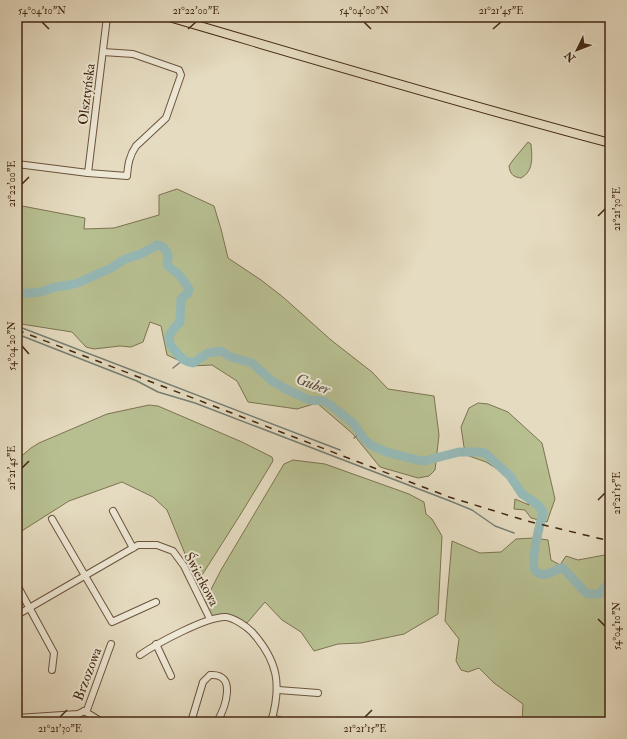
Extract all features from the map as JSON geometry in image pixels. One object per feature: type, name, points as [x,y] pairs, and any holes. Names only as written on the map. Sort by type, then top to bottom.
[{"type":"main road","points":[[169,17],[534,123],[610,142]]},
{"type":"street","name":"Olsztyńska","points":[[88,173],[107,17]]},
{"type":"street","points":[[17,164],[88,173],[127,176],[129,160],[136,146],[166,118],[181,75],[179,70],[133,54],[103,52]]},
{"type":"street","points":[[113,510],[133,548]]},
{"type":"street","points":[[52,519],[112,622],[156,602]]},
{"type":"street","name":"Świerkowa","points":[[17,615],[133,548],[138,546],[157,545],[173,551],[184,566],[210,619],[227,617],[246,626],[262,643],[274,665],[278,690],[272,720],[286,722]]},
{"type":"street","points":[[17,585],[54,653],[52,670]]},
{"type":"street","points":[[140,655],[156,644],[210,619]]},
{"type":"street","name":"Brzozowa","points":[[17,718],[78,714],[88,710],[111,644]]},
{"type":"street","points":[[156,644],[171,676]]},
{"type":"street","points":[[191,722],[204,682],[210,675],[215,675],[224,679],[227,685],[224,706],[217,722]]},
{"type":"street","points":[[278,690],[318,693]]},
{"type":"street","name":"Brzozowa","points":[[84,711],[102,722]]},
{"type":"green space","points":[[528,142],[531,144],[532,159],[530,168],[521,178],[516,177],[512,175],[509,166]]},
{"type":"green space","points":[[177,189],[214,206],[228,258],[283,297],[331,340],[372,372],[388,389],[434,396],[439,435],[435,470],[429,476],[418,478],[380,467],[353,434],[317,403],[297,409],[248,402],[237,381],[212,365],[191,366],[167,355],[161,326],[150,322],[143,342],[131,347],[120,346],[94,349],[86,347],[72,332],[21,324],[17,320],[17,205],[85,218],[84,229],[114,228],[159,215],[159,195]]},
{"type":"green space","points":[[478,403],[488,404],[508,412],[542,443],[555,499],[547,522],[531,518],[525,510],[514,509],[515,499],[529,505],[512,478],[486,462],[469,456],[464,447],[461,427],[469,408]]},
{"type":"green space","points":[[149,405],[158,406],[242,442],[272,457],[273,461],[197,583],[167,510],[153,497],[122,482],[69,501],[17,534],[17,460],[39,443],[107,414]]},
{"type":"green space","points":[[293,460],[325,464],[409,494],[424,502],[426,514],[432,519],[442,536],[438,614],[404,634],[361,643],[338,644],[314,651],[301,632],[282,620],[265,602],[247,623],[226,615],[211,617],[205,601],[221,570],[284,464]]},
{"type":"green space","points":[[534,538],[548,540],[551,560],[560,565],[566,556],[578,560],[610,554],[610,722],[522,722],[523,704],[494,683],[479,668],[468,672],[461,670],[456,661],[459,639],[445,621],[452,541],[480,553],[501,552],[516,539]]},
{"type":"waterway","name":"Guber","points":[[17,294],[41,292],[55,287],[80,282],[111,268],[125,259],[141,254],[157,245],[161,246],[168,254],[168,266],[182,278],[189,290],[188,293],[181,299],[180,322],[169,337],[170,344],[180,357],[193,363],[208,353],[221,351],[231,357],[252,363],[272,381],[288,390],[309,400],[324,401],[329,404],[353,423],[365,440],[371,445],[386,452],[424,461],[459,452],[485,453],[510,476],[522,494],[537,504],[542,510],[543,514],[536,542],[534,559],[535,570],[540,574],[547,574],[563,568],[588,594],[599,594],[607,585],[610,585]]},
{"type":"waterway","points":[[17,326],[340,450]]},
{"type":"waterway","points":[[17,334],[137,381],[158,392],[195,403],[450,501],[472,510],[495,526],[514,533]]},
{"type":"waterway","points":[[173,368],[183,360]]},
{"type":"waterway","name":"Guber","points":[[354,438],[361,432]]},
{"type":"railway","points":[[17,330],[449,497],[527,521],[610,541]]}]
